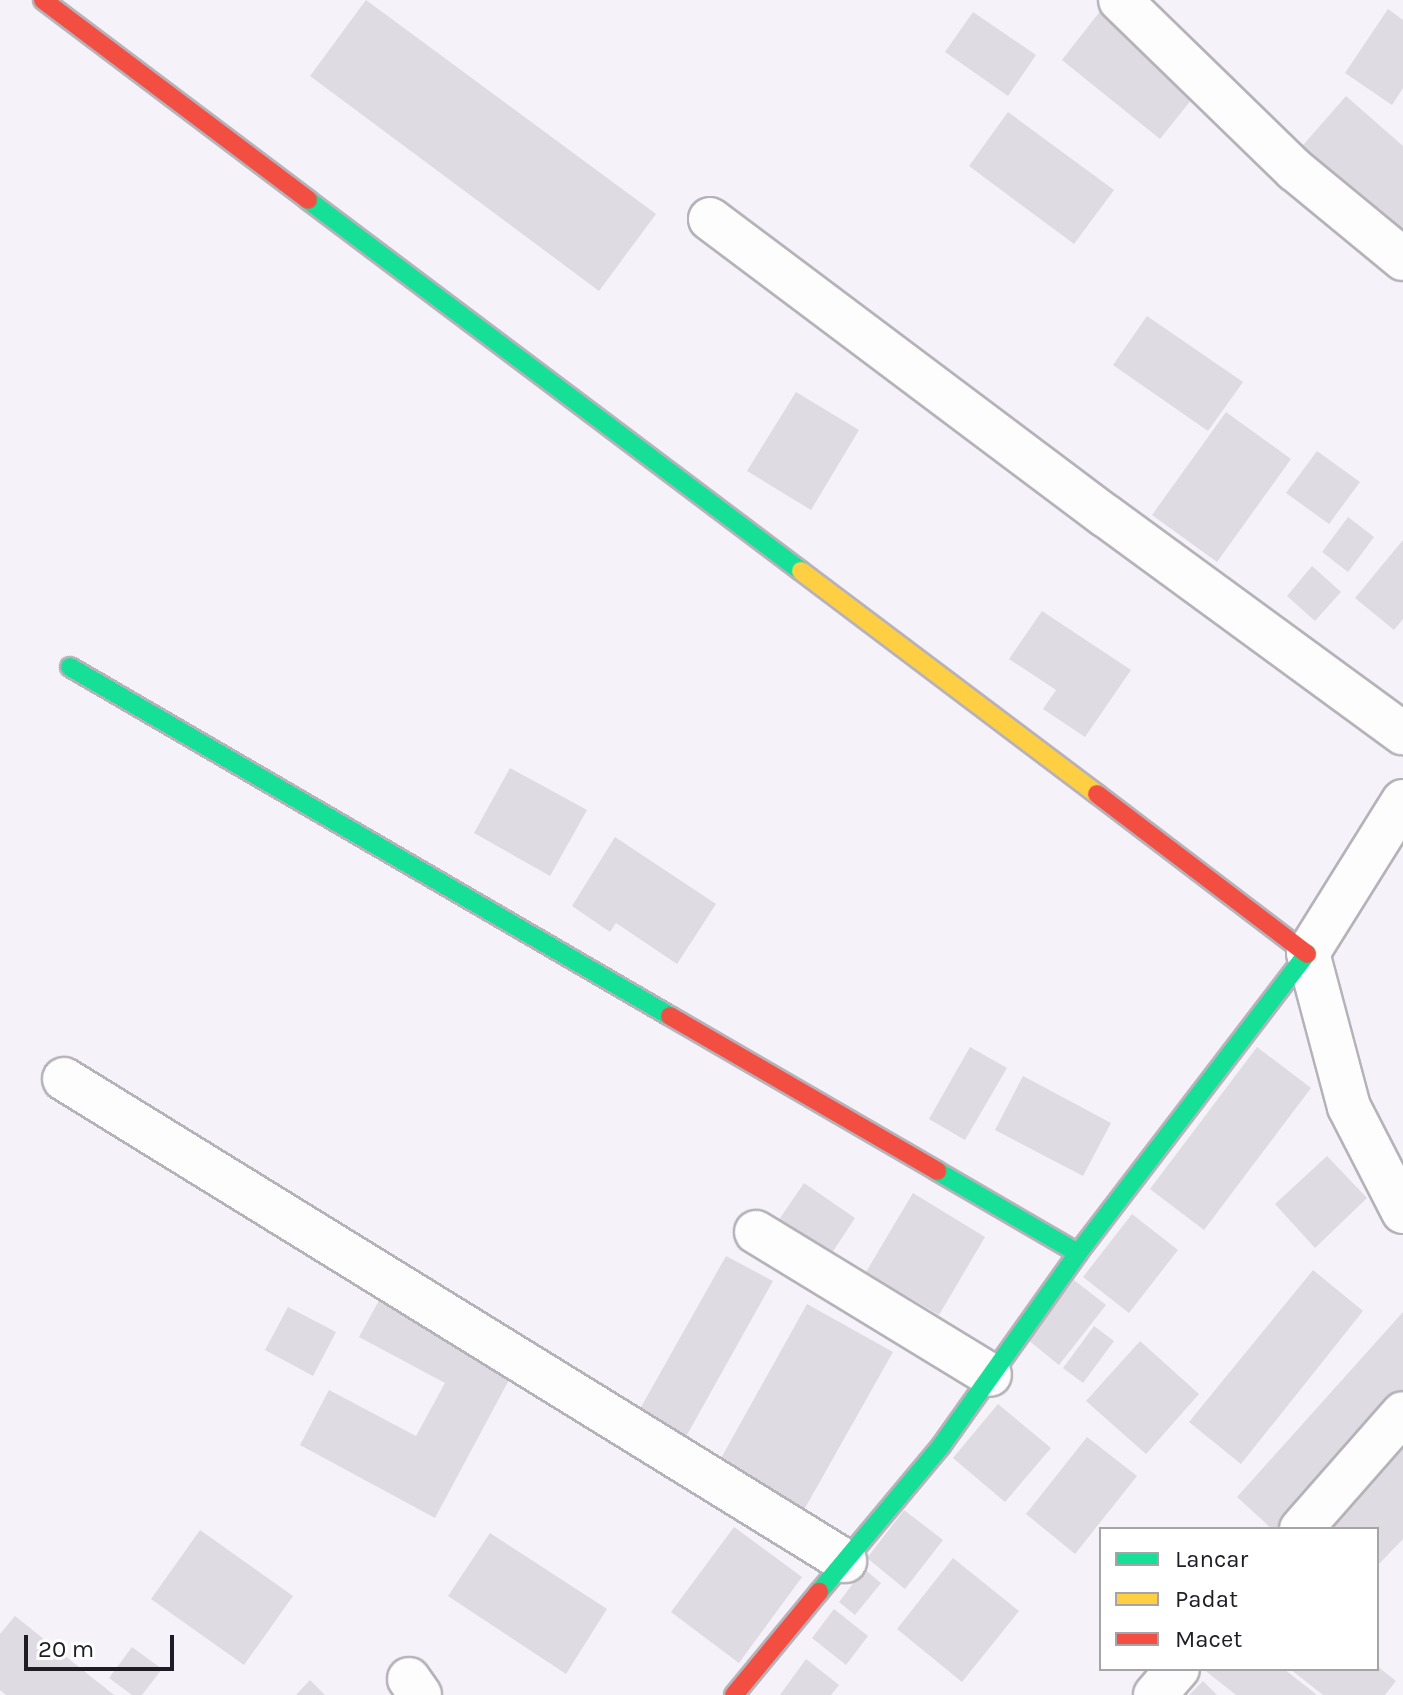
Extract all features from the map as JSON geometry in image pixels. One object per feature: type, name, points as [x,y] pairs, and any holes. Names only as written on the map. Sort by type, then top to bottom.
[{"type":"street","points":[[43,0],[1308,953],[1349,1107],[1403,1212]]},
{"type":"street","points":[[1120,0],[1295,170],[1403,259]]},
{"type":"street","points":[[710,219],[1106,516],[1403,733]]},
{"type":"street","points":[[70,667],[1078,1253]]},
{"type":"street","points":[[734,1695],[941,1446],[1078,1253],[1308,953],[1403,801]]},
{"type":"street","points":[[64,1079],[845,1561]]},
{"type":"street","points":[[756,1232],[990,1375]]},
{"type":"street","points":[[1303,1527],[1403,1413]]},
{"type":"street","points":[[1155,1695],[1176,1671]]},
{"type":"building","points":[[366,0],[656,214],[599,291],[310,76]]},
{"type":"building","points":[[1388,9],[1403,20],[1403,88],[1392,105],[1345,73]]},
{"type":"building","points":[[1101,10],[1200,89],[1160,139],[1062,60]]},
{"type":"building","points":[[973,12],[1036,55],[1008,96],[945,52]]},
{"type":"building","points":[[1346,96],[1403,146],[1403,245],[1297,152]]},
{"type":"building","points":[[1008,112],[1114,190],[1074,244],[969,166]]},
{"type":"building","points":[[1147,316],[1243,382],[1208,431],[1113,365]]},
{"type":"building","points":[[796,392],[859,430],[811,510],[747,471]]},
{"type":"building","points":[[1226,412],[1291,459],[1217,562],[1152,515]]},
{"type":"building","points":[[1317,451],[1360,482],[1329,524],[1286,493]]},
{"type":"building","points":[[1348,517],[1374,537],[1348,572],[1322,552]]},
{"type":"building","points":[[1403,540],[1403,619],[1394,630],[1355,598]]},
{"type":"building","points":[[1312,566],[1341,592],[1315,621],[1287,596]]},
{"type":"building","points":[[1042,611],[1131,670],[1085,737],[1043,709],[1056,690],[1009,659]]},
{"type":"building","points":[[510,768],[587,810],[550,876],[474,833]]},
{"type":"building","points":[[615,837],[716,904],[677,964],[616,923],[610,932],[572,906]]},
{"type":"building","points":[[970,1047],[1007,1068],[965,1140],[929,1119]]},
{"type":"building","points":[[1257,1047],[1311,1088],[1204,1230],[1150,1189]]},
{"type":"building","points":[[1023,1076],[1111,1123],[1083,1176],[995,1130]]},
{"type":"building","points":[[1327,1156],[1367,1198],[1315,1248],[1275,1204]]},
{"type":"building","points":[[804,1183],[855,1218],[822,1268],[770,1233]]},
{"type":"building","points":[[913,1193],[985,1237],[939,1315],[866,1272]]},
{"type":"building","points":[[1132,1214],[1178,1250],[1129,1313],[1083,1277]]},
{"type":"building","points":[[726,1256],[773,1281],[683,1442],[636,1416]]},
{"type":"building","points":[[1313,1270],[1363,1311],[1241,1464],[1189,1422]]},
{"type":"building","points":[[1074,1280],[1106,1305],[1059,1365],[1028,1340]]},
{"type":"building","points":[[383,1293],[517,1365],[435,1518],[300,1445],[329,1390],[416,1436],[445,1383],[359,1337]]},
{"type":"building","points":[[807,1304],[893,1352],[800,1517],[715,1469]]},
{"type":"building","points":[[288,1307],[336,1332],[313,1376],[265,1350]]},
{"type":"building","points":[[1403,1312],[1403,1393],[1283,1527],[1270,1527],[1237,1497]]},
{"type":"building","points":[[1094,1326],[1114,1341],[1083,1383],[1063,1368]]},
{"type":"building","points":[[1140,1341],[1199,1394],[1146,1454],[1086,1401]]},
{"type":"building","points":[[998,1404],[1051,1448],[1005,1502],[953,1458]]},
{"type":"building","points":[[1087,1437],[1137,1476],[1075,1554],[1026,1514]]},
{"type":"building","points":[[1403,1444],[1403,1539],[1379,1564],[1379,1527],[1324,1527]]},
{"type":"building","points":[[904,1510],[943,1540],[905,1589],[867,1558]]},
{"type":"building","points":[[734,1527],[802,1577],[739,1663],[671,1612]]},
{"type":"building","points":[[200,1530],[293,1596],[244,1665],[151,1599]]},
{"type":"building","points":[[490,1533],[607,1609],[566,1674],[448,1596]]},
{"type":"building","points":[[953,1558],[1019,1611],[962,1682],[897,1629]]},
{"type":"building","points":[[864,1569],[881,1583],[855,1615],[839,1602]]},
{"type":"building","points":[[834,1609],[868,1636],[846,1665],[812,1638]]},
{"type":"building","points":[[15,1616],[114,1695],[6,1695],[0,1690],[0,1634]]},
{"type":"building","points":[[132,1647],[162,1669],[142,1695],[132,1695],[109,1678]]},
{"type":"building","points":[[806,1659],[839,1685],[831,1695],[780,1695]]},
{"type":"building","points":[[1379,1668],[1396,1681],[1385,1695],[1323,1695],[1293,1671],[1379,1671]]},
{"type":"building","points":[[1206,1671],[1287,1671],[1317,1695],[1236,1695]]},
{"type":"building","points":[[310,1680],[325,1695],[296,1695]]},
{"type":"building","points":[[1203,1681],[1217,1695],[1189,1695]]},
{"type":"traffic: fast","points":[[308,200],[801,571]]},
{"type":"traffic: fast","points":[[70,667],[670,1016]]},
{"type":"traffic: fast","points":[[819,1592],[941,1446],[1078,1253],[1307,954]]},
{"type":"traffic: fast","points":[[937,1171],[1078,1253]]},
{"type":"traffic: slow","points":[[801,571],[1097,794]]},
{"type":"traffic: jam","points":[[43,0],[308,200]]},
{"type":"traffic: jam","points":[[1097,794],[1307,954]]},
{"type":"traffic: jam","points":[[670,1016],[937,1171]]},
{"type":"traffic: jam","points":[[734,1695],[819,1592]]}]
